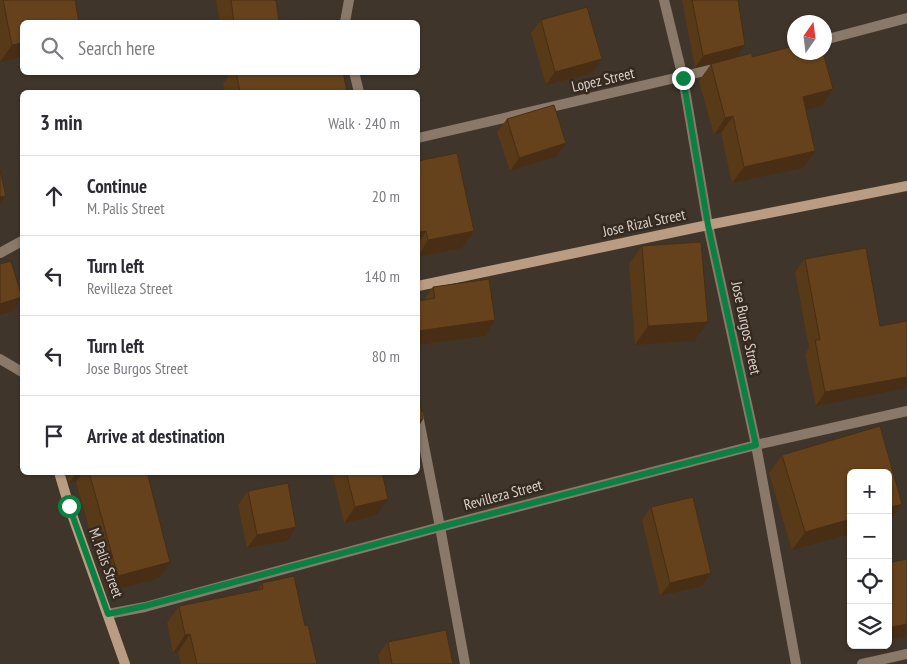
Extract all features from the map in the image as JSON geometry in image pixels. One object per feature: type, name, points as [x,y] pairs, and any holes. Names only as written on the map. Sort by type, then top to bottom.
[{"type":"main road","name":"Jose Rizal Street","points":[[420,286],[708,225],[907,186]]},
{"type":"main road","name":"M. Palis Street","points":[[60,475],[125,664]]},
{"type":"street","points":[[345,20],[349,0]]},
{"type":"street","name":"Jose Burgos Street","points":[[664,0],[683,78],[708,225],[756,445],[796,664]]},
{"type":"street","points":[[832,38],[907,18]]},
{"type":"street","name":"Lopez Street","points":[[420,138],[683,78],[730,65]]},
{"type":"street","points":[[355,75],[358,90]]},
{"type":"street","points":[[0,253],[20,242]]},
{"type":"street","points":[[0,359],[20,371]]},
{"type":"street","name":"Revilleza Street","points":[[108,614],[154,604],[756,445],[907,411]]},
{"type":"street","points":[[420,425],[464,664]]},
{"type":"street","points":[[862,664],[907,654]]},
{"type":"building","points":[[3,0],[75,0],[79,20],[20,20],[20,43],[12,45]]},
{"type":"building","points":[[231,0],[276,0],[279,20],[234,20]]},
{"type":"building","points":[[692,0],[738,0],[745,45],[703,56]]},
{"type":"building","points":[[587,7],[602,59],[555,72],[541,20]]},
{"type":"building","points":[[787,48],[787,60],[825,60],[833,89],[803,97],[815,151],[744,167],[733,116],[725,118],[711,64],[752,53],[752,57]]},
{"type":"building","points":[[237,75],[344,75],[347,90],[240,90]]},
{"type":"building","points":[[554,105],[566,143],[519,158],[507,119]]},
{"type":"building","points":[[457,153],[474,231],[428,240],[426,231],[420,232],[420,161]]},
{"type":"building","points":[[0,170],[6,196],[0,197]]},
{"type":"building","points":[[701,242],[708,322],[648,326],[642,246]]},
{"type":"building","points":[[866,248],[880,326],[907,321],[907,377],[825,392],[815,340],[820,340],[805,259]]},
{"type":"building","points":[[11,261],[20,290],[20,298],[0,304],[0,264]]},
{"type":"building","points":[[489,279],[495,320],[420,331],[420,301],[435,298],[433,287]]},
{"type":"building","points":[[420,403],[423,419],[420,420]]},
{"type":"building","points":[[880,426],[902,504],[892,507],[892,469],[847,469],[847,520],[805,532],[782,455]]},
{"type":"building","points":[[90,475],[148,475],[170,562],[118,576]]},
{"type":"building","points":[[347,475],[383,475],[388,499],[355,507]]},
{"type":"building","points":[[288,483],[296,527],[257,535],[248,491]]},
{"type":"building","points":[[693,497],[711,573],[670,583],[651,507]]},
{"type":"building","points":[[907,559],[907,624],[892,627],[892,604],[892,562]]},
{"type":"building","points":[[294,576],[305,626],[308,625],[317,664],[197,664],[190,634],[185,635],[179,606],[263,589],[262,583]]},
{"type":"building","points":[[446,630],[453,664],[392,664],[388,642]]},
{"type":"route","points":[[69,506],[108,614],[145,606],[756,445],[708,225],[683,78]]}]
